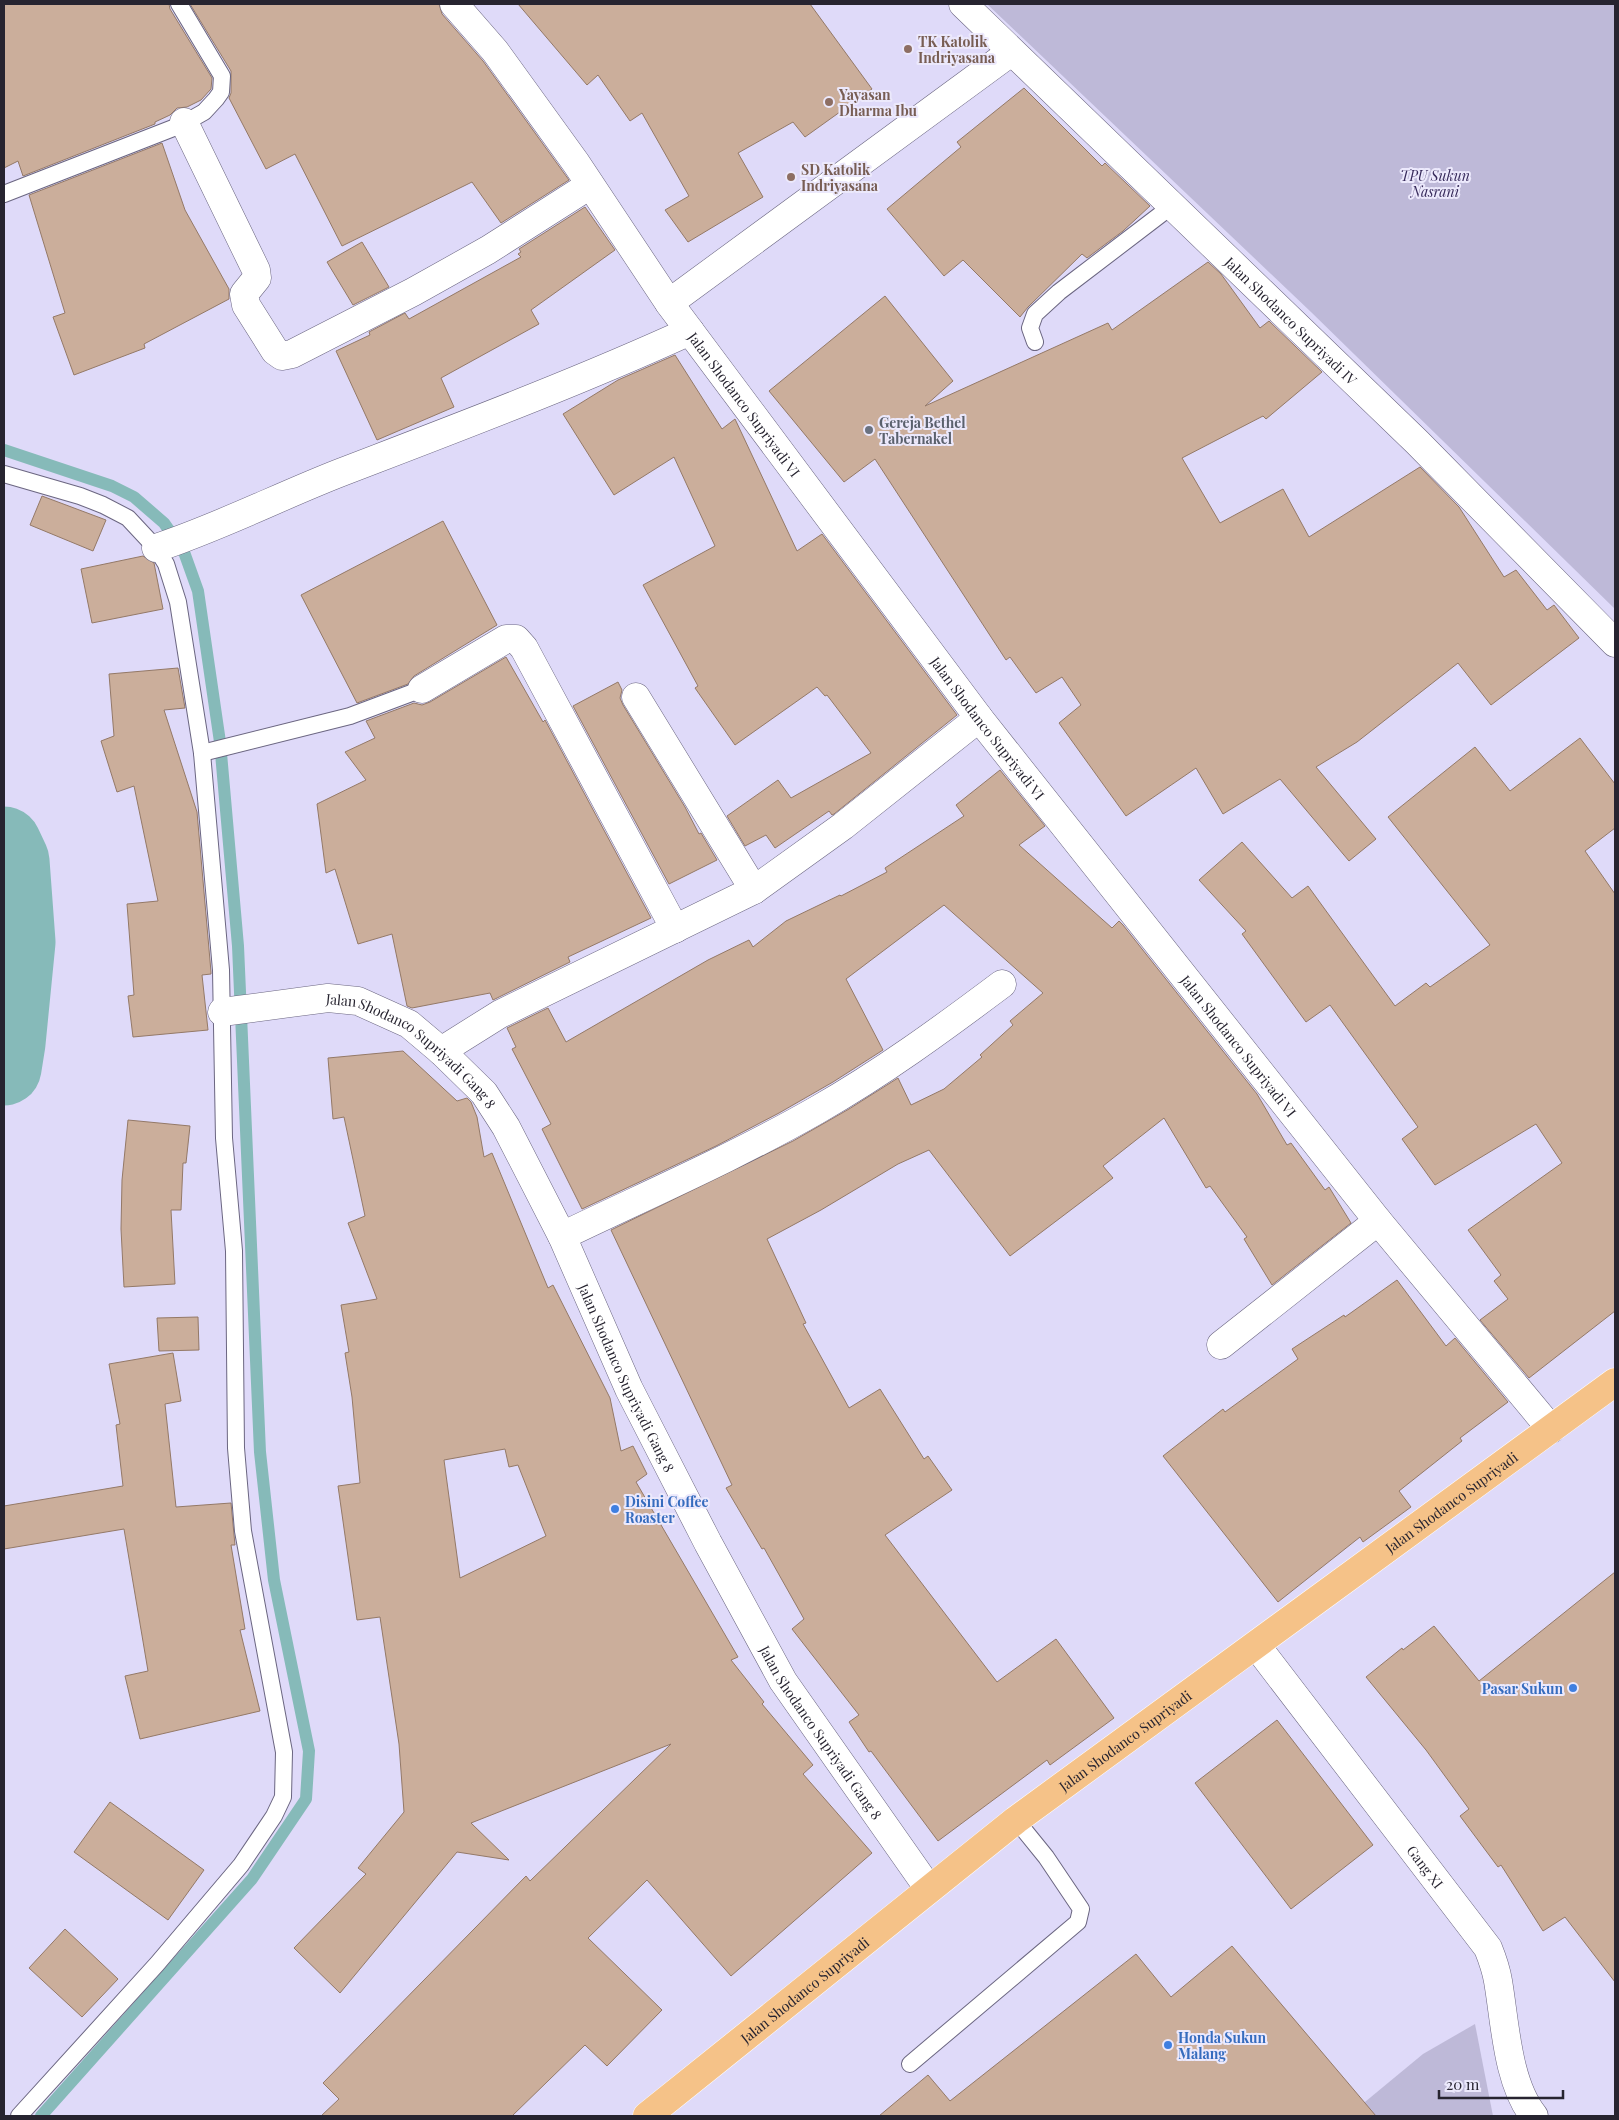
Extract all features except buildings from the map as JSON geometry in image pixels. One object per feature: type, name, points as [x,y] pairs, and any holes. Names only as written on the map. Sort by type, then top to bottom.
[{"type":"main road","name":"Jalan Shodanco Supriyadi","points":[[647,2116],[1016,1820],[1615,1382]]},
{"type":"street","name":"Jalan Shodanco Supriyadi VI","points":[[454,4],[494,51],[590,185],[669,303],[979,718],[1378,1221],[1551,1429]]},
{"type":"street","name":"Jalan Shodanco Supriyadi IV","points":[[963,4],[1418,442],[1615,643]]},
{"type":"street","points":[[669,303],[1011,52]]},
{"type":"street","points":[[184,122],[256,270],[257,278],[244,294],[246,306],[275,351],[282,356],[292,354],[472,260],[590,185]]},
{"type":"street","points":[[162,546],[340,473],[464,425],[690,331]]},
{"type":"street","points":[[422,689],[506,639],[516,639],[524,648],[674,929]]},
{"type":"street","points":[[636,697],[754,890]]},
{"type":"street","points":[[441,1051],[500,1014],[754,890],[843,826],[979,718]]},
{"type":"street","points":[[562,1236],[699,1171],[816,1111],[925,1042],[1002,984]]},
{"type":"street","name":"Jalan Shodanco Supriyadi Gang 8","points":[[227,1012],[328,998],[358,1001],[409,1024],[441,1051],[484,1093],[562,1236],[629,1389],[708,1543],[783,1681],[929,1889]]},
{"type":"street","points":[[1221,1345],[1378,1221]]},
{"type":"street","name":"Gang XI","points":[[1256,1645],[1488,1948],[1498,1979],[1513,2072],[1528,2110],[1534,2116]]},
{"type":"lane","points":[[4,194],[184,122],[204,112],[221,92],[222,76],[179,4]]},
{"type":"lane","points":[[1035,342],[1030,328],[1035,314],[1074,281],[1173,205]]},
{"type":"lane","points":[[4,474],[103,504],[128,518],[162,546],[178,602],[205,753],[221,970],[227,1012],[224,1138],[234,1251],[236,1448],[242,1522],[284,1752],[283,1797],[274,1816],[241,1865],[157,1964],[19,2116]]},
{"type":"lane","points":[[205,753],[350,716],[422,689]]},
{"type":"lane","points":[[910,2064],[1078,1922],[1081,1909],[1046,1857],[1016,1820]]},
{"type":"green space","name":"TPU Sukun Nasrani","points":[[987,4],[1615,4],[1615,609],[1311,312]]},
{"type":"green space","points":[[1475,2024],[1493,2116],[1348,2116],[1423,2054]]},
{"type":"waterway","points":[[4,450],[112,486],[134,497],[164,523],[184,552],[198,591],[220,742],[238,946],[260,1452],[274,1580],[309,1751],[306,1799],[252,1879],[41,2116]]},
{"type":"waterway","points":[[4,844],[12,861],[18,942],[4,1068]]},
{"type":"place","name":"TK Katolik Indriyasana","points":[[908,49]]},
{"type":"place","name":"Yayasan Dharma Ibu","points":[[829,102]]},
{"type":"place","name":"SD Katolik Indriyasana","points":[[791,177]]},
{"type":"place","name":"Gereja Bethel Tabernakel","points":[[869,430]]},
{"type":"place","name":"Disini Coffee Roaster","points":[[615,1509]]},
{"type":"place","name":"Pasar Sukun","points":[[1573,1688]]},
{"type":"place","name":"Honda Sukun Malang","points":[[1168,2045]]}]
